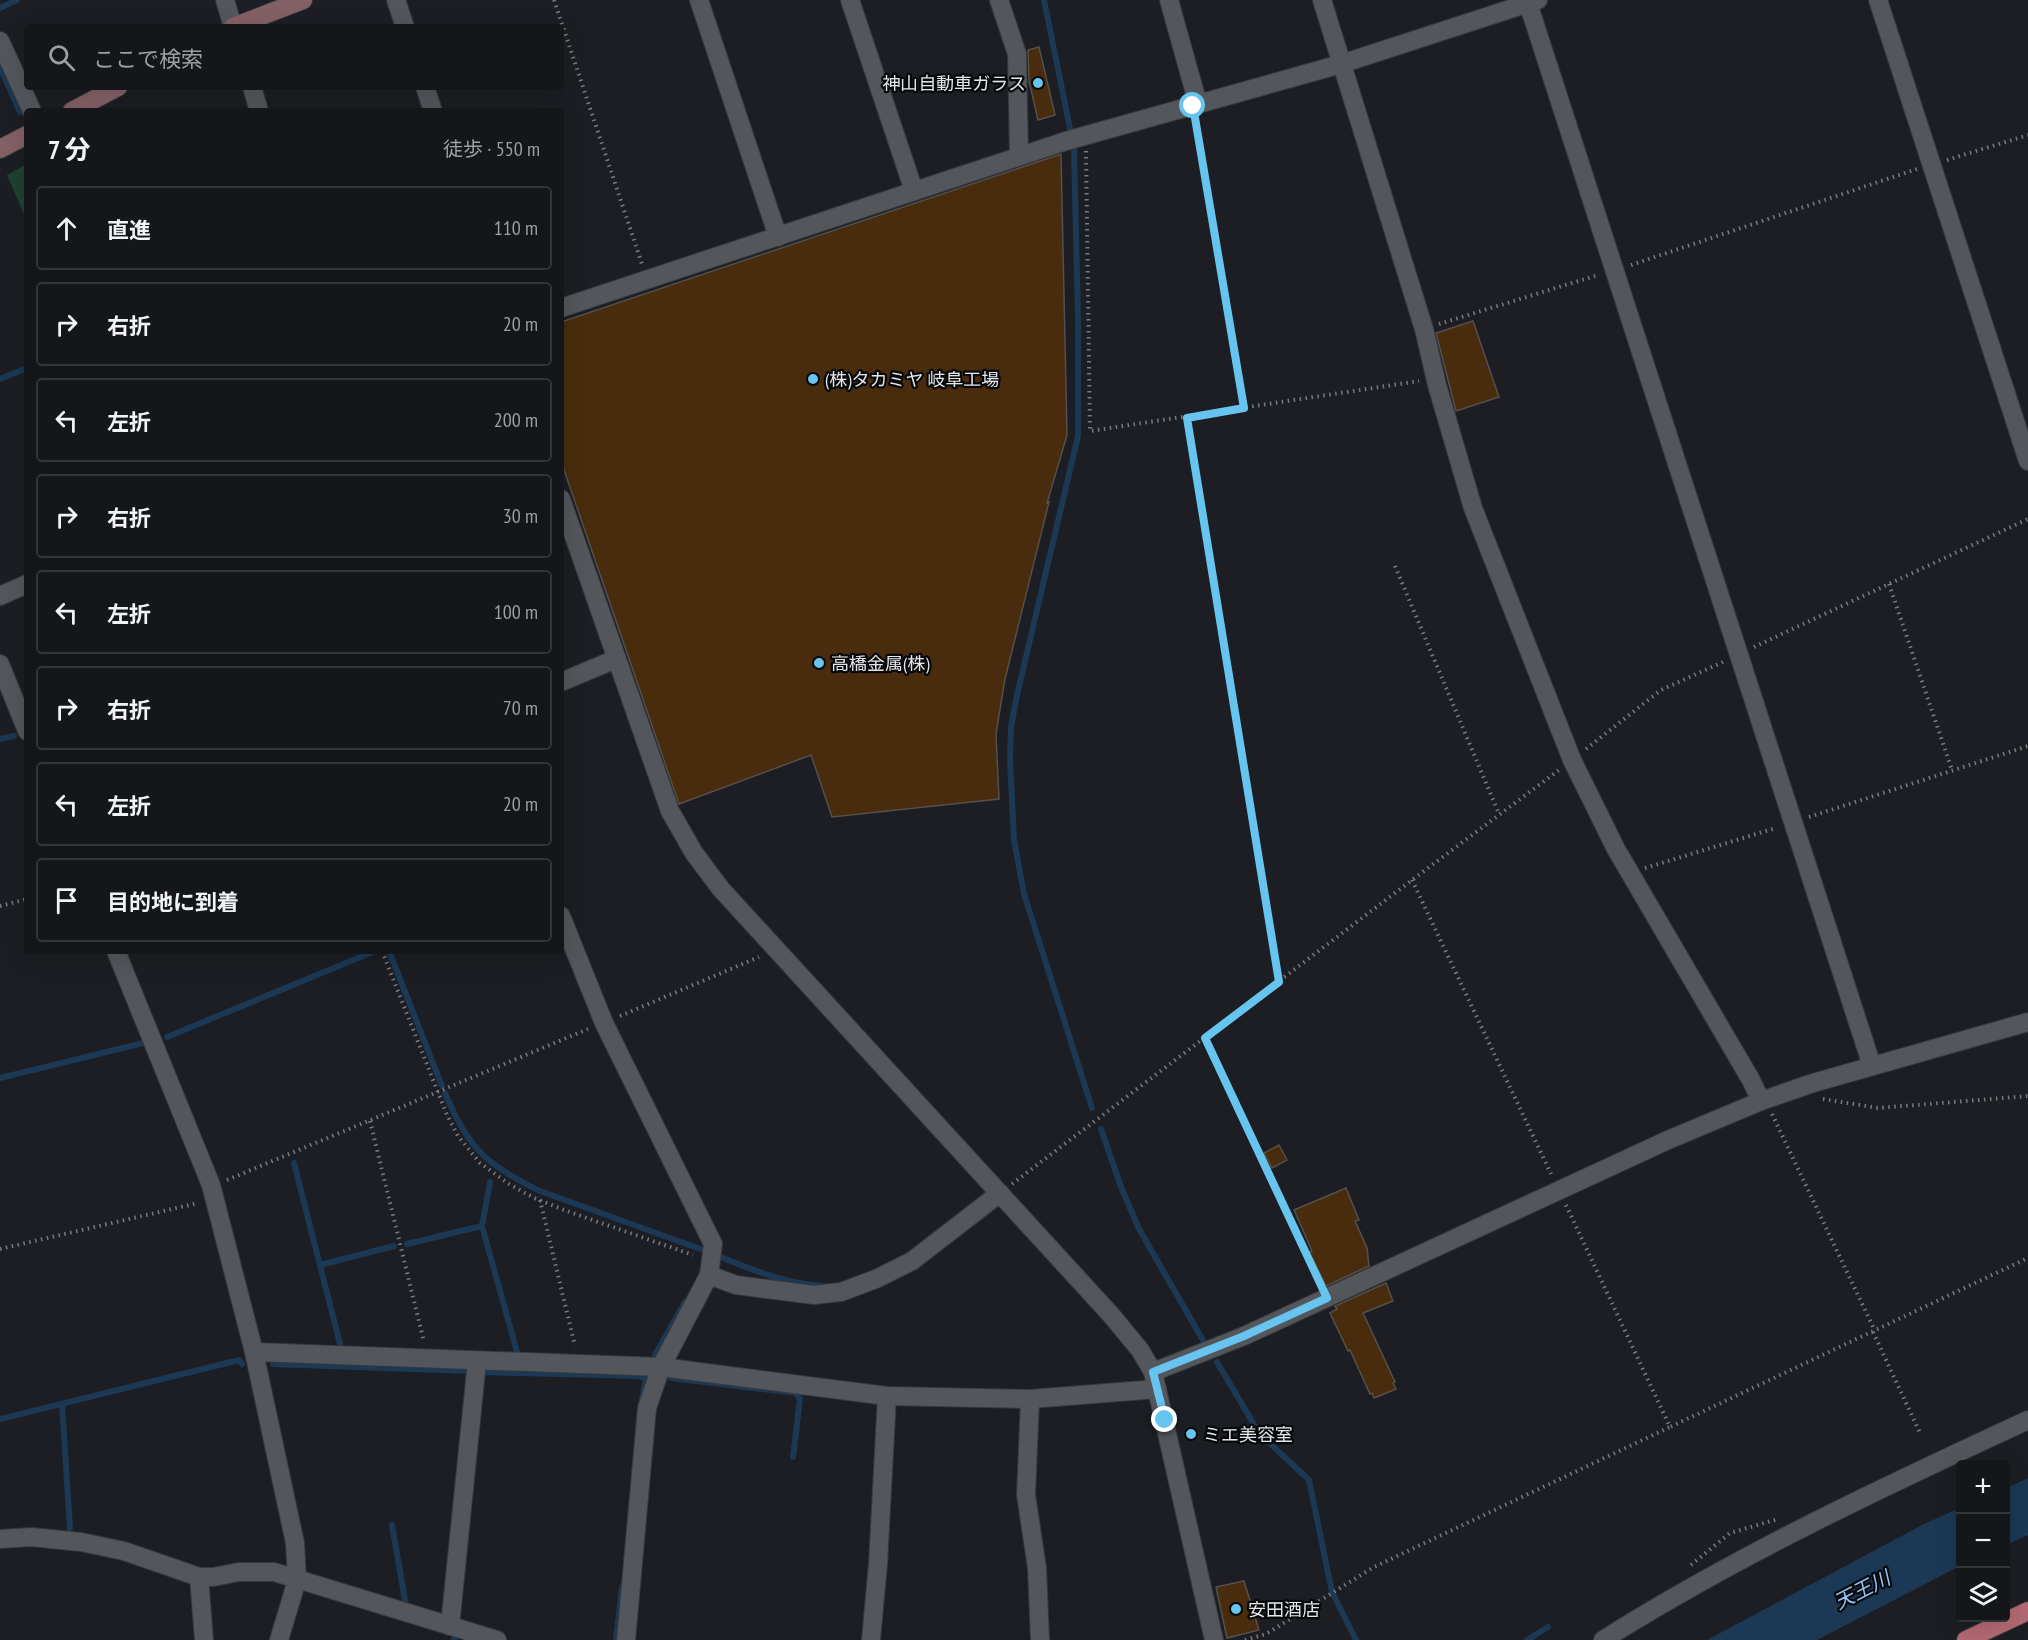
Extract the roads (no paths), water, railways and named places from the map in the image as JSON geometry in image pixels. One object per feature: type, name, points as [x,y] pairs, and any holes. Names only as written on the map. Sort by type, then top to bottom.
[{"type":"main road","points":[[241,24],[303,0]]},
{"type":"main road","points":[[78,108],[112,90]]},
{"type":"main road","points":[[0,149],[24,137]]},
{"type":"main road","points":[[1966,1640],[2028,1611]]},
{"type":"street","points":[[225,0],[232,24]]},
{"type":"street","points":[[396,0],[404,24]]},
{"type":"street","points":[[699,0],[778,237]]},
{"type":"street","points":[[850,0],[914,191]]},
{"type":"street","points":[[999,0],[1017,54],[1019,156]]},
{"type":"street","points":[[1169,0],[1196,105]]},
{"type":"street","points":[[1322,0],[1424,329],[1435,378],[1473,508],[1572,760],[1616,849],[1763,1101]]},
{"type":"street","points":[[1878,0],[2028,461]]},
{"type":"street","points":[[564,308],[1019,156],[1341,64],[1533,2],[1614,270],[1872,1066]]},
{"type":"street","points":[[0,40],[31,108]]},
{"type":"street","points":[[253,90],[258,108]]},
{"type":"street","points":[[426,90],[432,108]]},
{"type":"street","points":[[564,508],[670,811],[694,853],[721,889],[1000,1193],[1140,1350],[1155,1380],[1214,1640]]},
{"type":"street","points":[[0,596],[24,585]]},
{"type":"street","points":[[564,681],[616,658]]},
{"type":"street","points":[[0,664],[24,724]]},
{"type":"street","points":[[564,923],[604,1023],[713,1244],[710,1268],[661,1367],[647,1408],[626,1640]]},
{"type":"street","points":[[117,954],[213,1192],[254,1352],[295,1543],[297,1580],[279,1640]]},
{"type":"street","points":[[254,1352],[661,1367],[887,1395],[1030,1399],[1155,1380],[1244,1336],[1668,1140],[1763,1101],[1800,1087],[2028,1022]]},
{"type":"street","points":[[710,1268],[736,1285],[814,1295],[841,1292],[876,1279],[912,1261],[1000,1193]]},
{"type":"street","points":[[450,1626],[477,1361]]},
{"type":"street","points":[[871,1640],[878,1564],[887,1395]]},
{"type":"street","points":[[1030,1399],[1026,1495],[1037,1568],[1040,1640]]},
{"type":"street","points":[[1603,1640],[1652,1609],[1867,1494],[2028,1420]]},
{"type":"street","points":[[0,1539],[31,1537],[81,1542],[124,1551],[199,1577],[239,1572],[274,1572],[497,1640]]},
{"type":"street","points":[[199,1577],[204,1640]]},
{"type":"water","points":[[2028,1478],[2028,1535],[2010,1543],[2010,1514],[2010,1486]]},
{"type":"water","name":"天王川","points":[[1956,1510],[1956,1568],[1817,1640],[1707,1640],[1924,1524]]},
{"type":"waterway","points":[[0,8],[17,0]]},
{"type":"waterway","points":[[1044,0],[1074,148],[1078,436],[1017,695],[1011,727],[1010,761],[1014,840],[1024,894],[1092,1108]]},
{"type":"waterway","points":[[0,67],[20,112]]},
{"type":"waterway","points":[[0,379],[24,369]]},
{"type":"waterway","points":[[0,739],[14,736]]},
{"type":"waterway","points":[[167,1037],[368,954]]},
{"type":"waterway","points":[[390,954],[442,1086]]},
{"type":"waterway","points":[[0,1078],[143,1043]]},
{"type":"waterway","points":[[445,1093],[462,1128],[481,1153],[521,1182],[706,1251]]},
{"type":"waterway","points":[[1101,1129],[1121,1187],[1139,1229],[1204,1342]]},
{"type":"waterway","points":[[294,1163],[340,1344]]},
{"type":"waterway","points":[[490,1182],[482,1226],[517,1352]]},
{"type":"waterway","points":[[407,1244],[482,1226]]},
{"type":"waterway","points":[[320,1265],[394,1246]]},
{"type":"waterway","points":[[718,1256],[797,1283],[824,1286]]},
{"type":"waterway","points":[[655,1355],[685,1302]]},
{"type":"waterway","points":[[0,1419],[239,1360],[242,1364]]},
{"type":"waterway","points":[[1217,1362],[1259,1433],[1309,1480],[1332,1592],[1356,1640]]},
{"type":"waterway","points":[[273,1364],[468,1371]]},
{"type":"waterway","points":[[480,1372],[638,1376],[646,1378],[642,1399]]},
{"type":"waterway","points":[[671,1378],[796,1393],[800,1399],[793,1457]]},
{"type":"waterway","points":[[62,1404],[70,1528]]},
{"type":"waterway","points":[[392,1525],[406,1606]]},
{"type":"waterway","points":[[616,1640],[622,1587]]},
{"type":"waterway","points":[[1527,1640],[1548,1627]]},
{"type":"place","name":"神山自動車ガラス","points":[[1038,83]]},
{"type":"place","name":"(株)タカミヤ 岐阜工場","points":[[813,379]]},
{"type":"place","name":"高橋金属(株)","points":[[819,663]]},
{"type":"place","name":"ミエ美容室","points":[[1191,1434]]},
{"type":"place","name":"安田酒店","points":[[1236,1609]]}]
